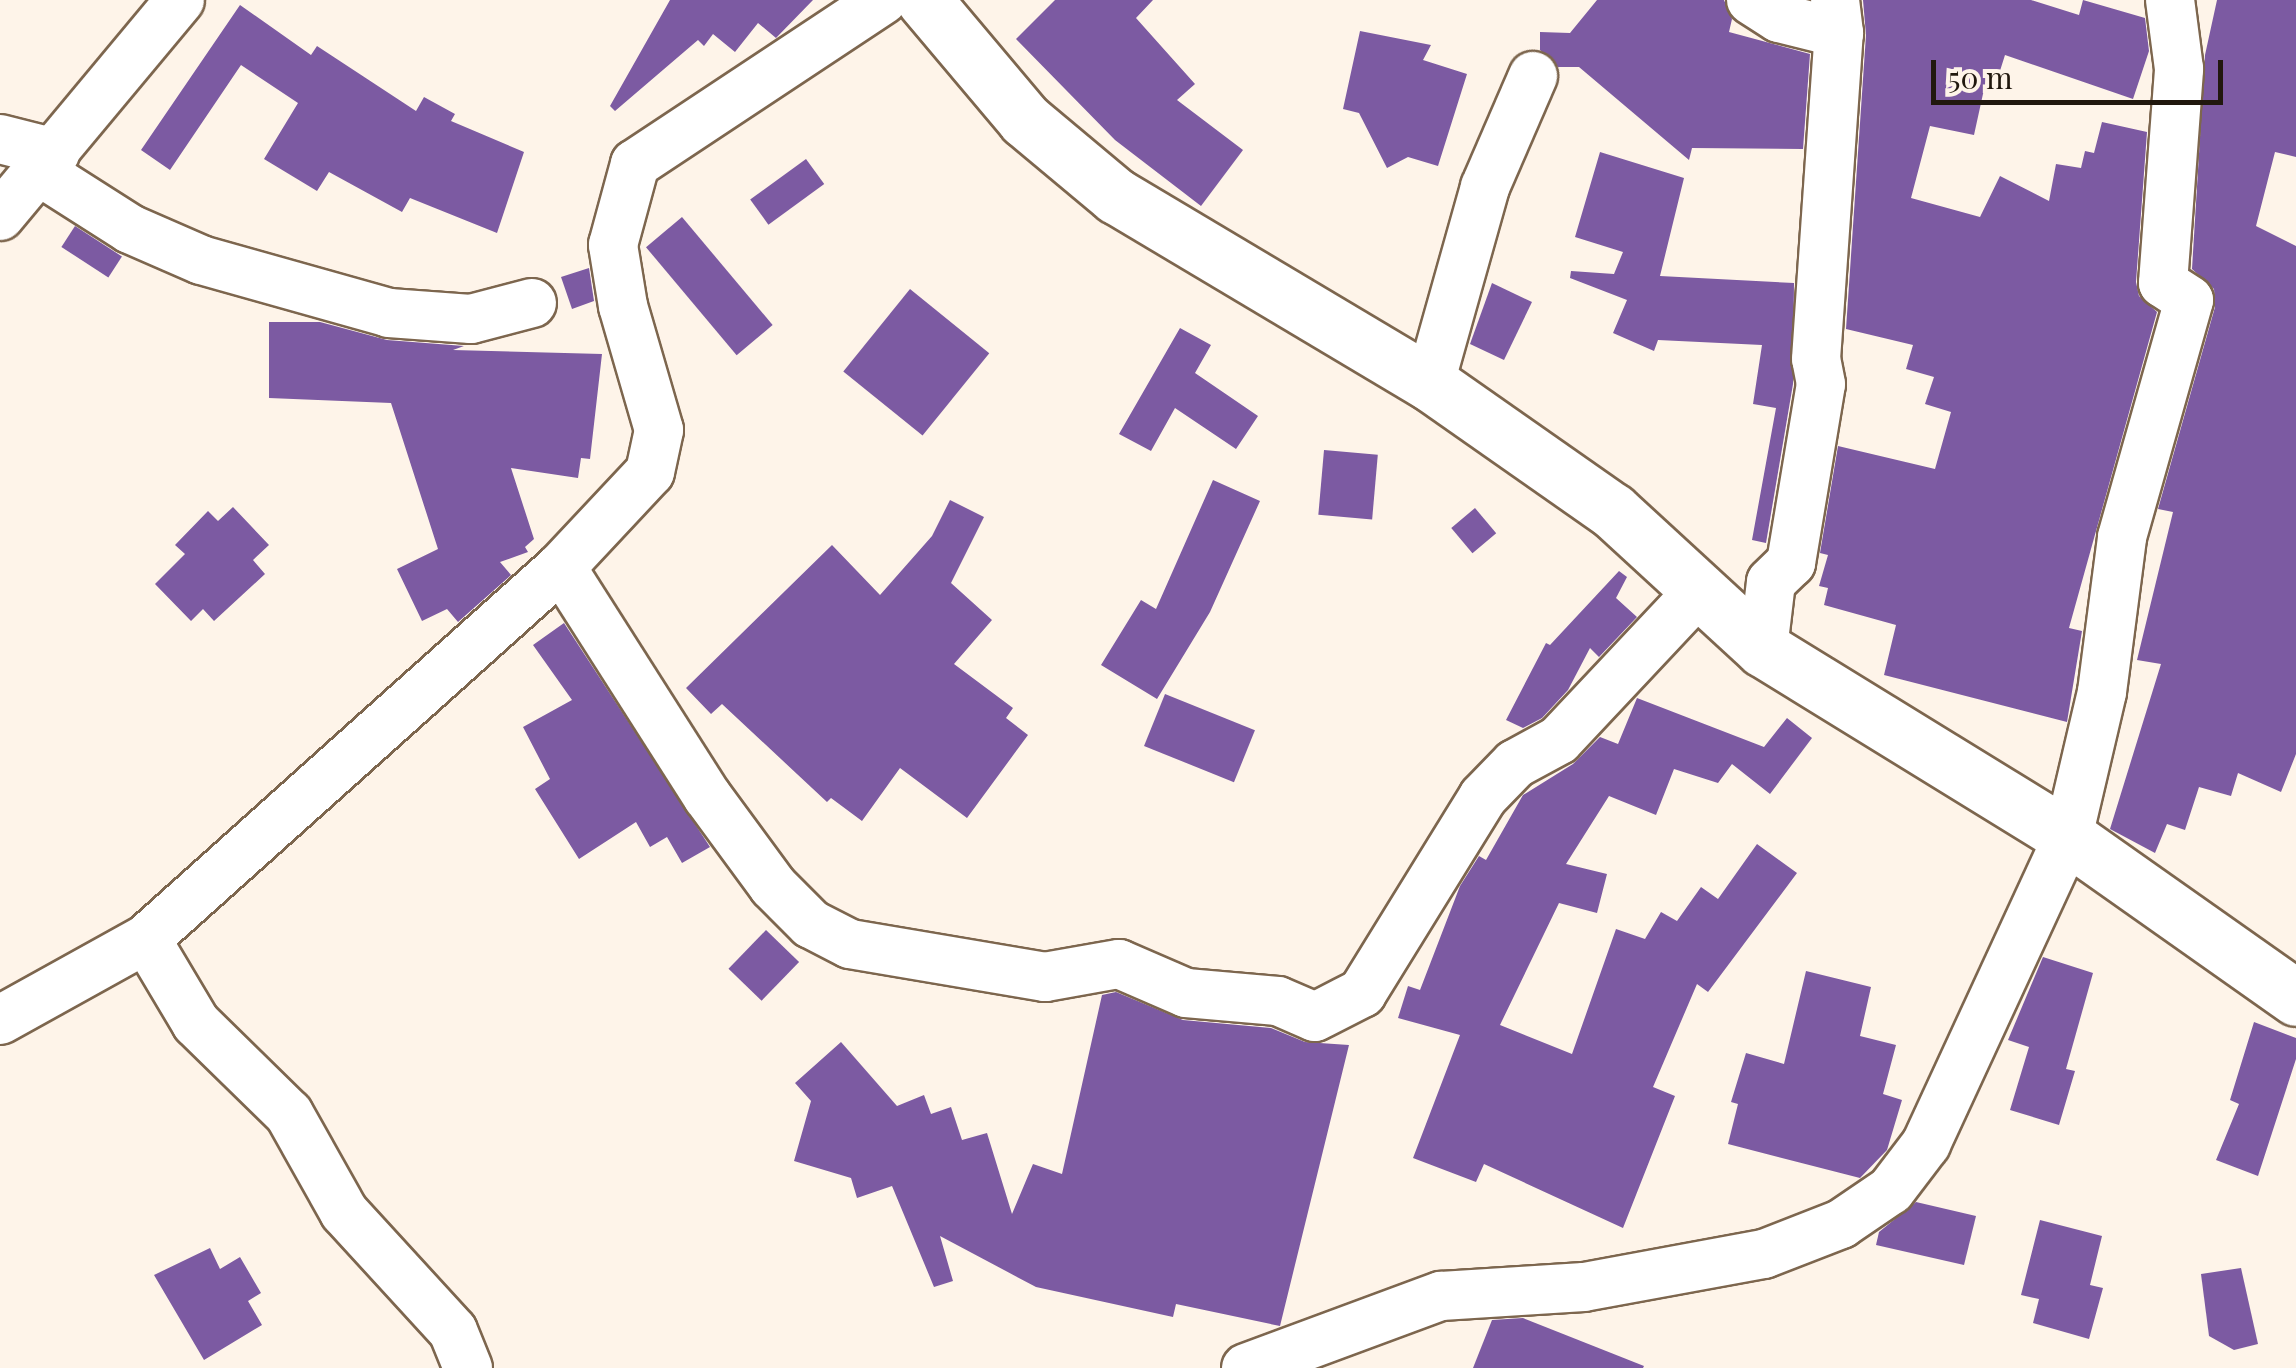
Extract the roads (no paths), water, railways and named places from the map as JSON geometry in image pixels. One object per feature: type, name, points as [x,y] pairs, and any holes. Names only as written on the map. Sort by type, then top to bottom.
[{"type":"street","points":[[0,216],[180,0]]},
{"type":"street","points":[[0,1020],[146,939],[561,567],[650,472],[660,430],[623,306],[614,244],[635,164],[883,0]]},
{"type":"street","points":[[924,0],[1025,120],[1116,196],[1430,383],[1613,510],[1763,650],[2068,837],[2296,998]]},
{"type":"street","points":[[1751,0],[1779,18],[1837,16],[1816,359],[1821,384],[1790,563],[1771,582],[1763,650]]},
{"type":"street","points":[[1246,1368],[1442,1296],[1584,1287],[1764,1254],[1842,1224],[1891,1190],[1926,1144],[2068,837],[2102,692],[2122,537],[2189,300],[2163,283],[2180,69],[2170,0]]},
{"type":"street","points":[[1430,383],[1485,187],[1533,76]]},
{"type":"street","points":[[0,138],[47,162],[130,229],[202,260],[388,314],[471,318],[532,303]]},
{"type":"street","points":[[561,567],[707,796],[773,886],[811,924],[850,944],[1045,978],[1120,964],[1186,992],[1278,1002],[1315,1017],[1362,993],[1483,797],[1515,764],[1559,740],[1700,590]]},
{"type":"street","points":[[146,939],[196,1023],[289,1114],[344,1212],[454,1331],[468,1368]]}]
